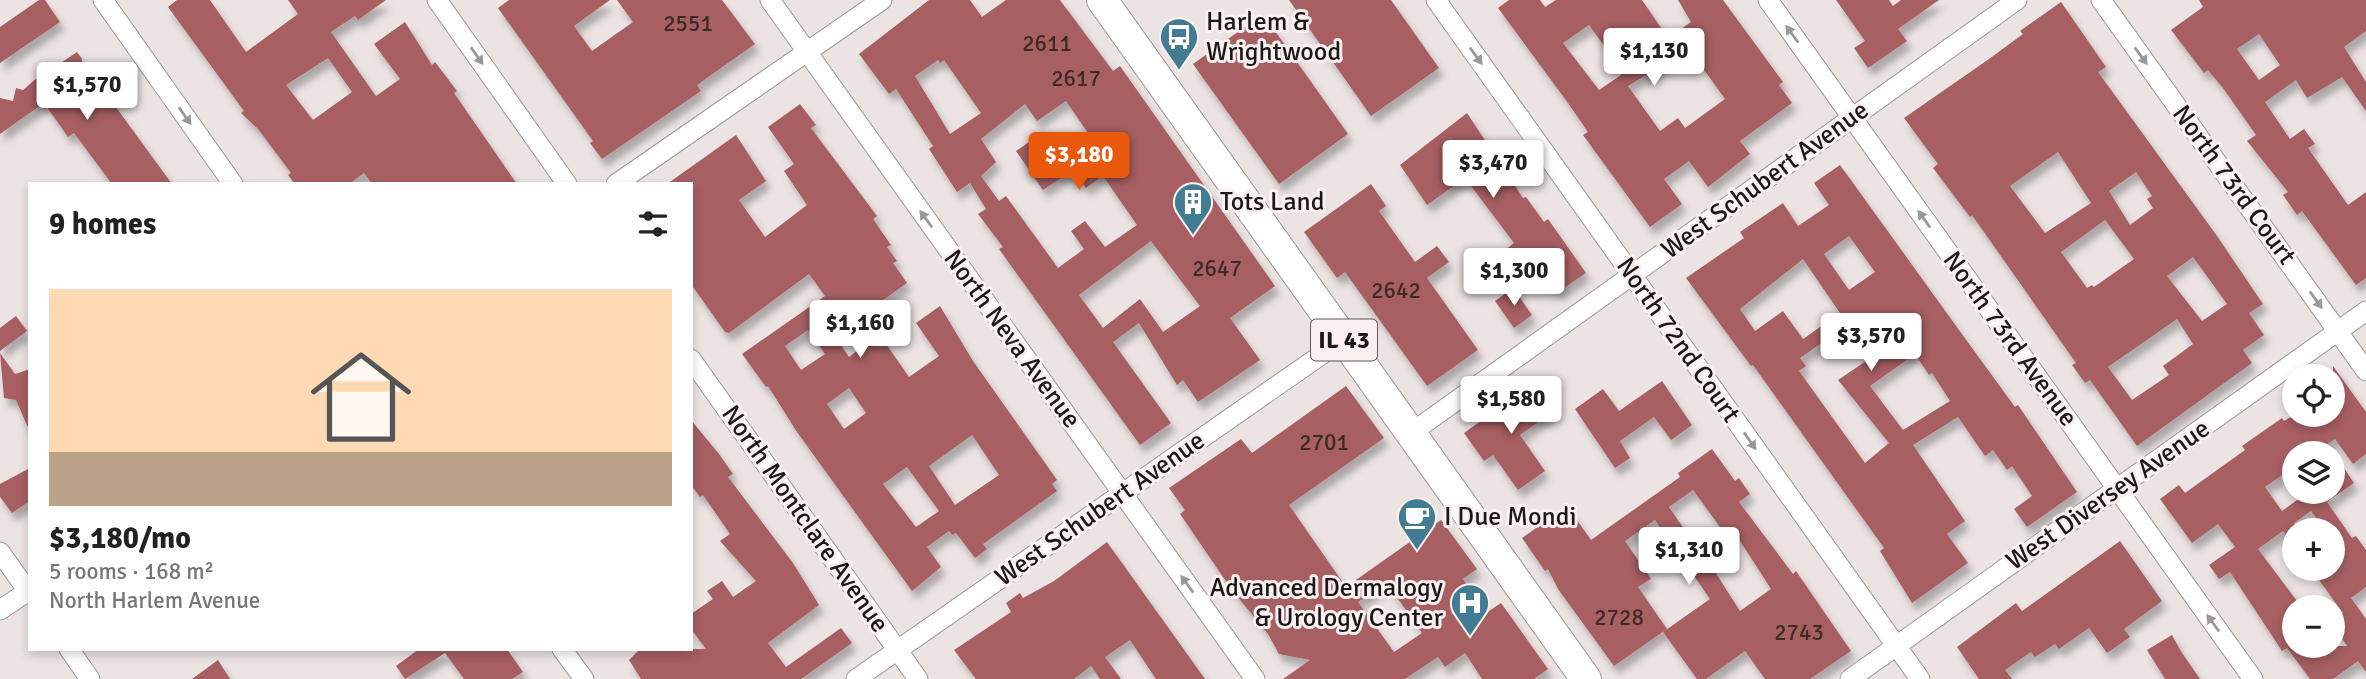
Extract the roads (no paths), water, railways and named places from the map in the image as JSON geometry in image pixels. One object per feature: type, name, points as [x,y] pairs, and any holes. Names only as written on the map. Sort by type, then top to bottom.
[{"type":"main road","name":"IL 43","points":[[1102,0],[1586,679]]},
{"type":"street","points":[[103,0],[232,182]]},
{"type":"street","points":[[437,0],[566,182]]},
{"type":"street","name":"North Neva Avenue","points":[[770,0],[1255,679]]},
{"type":"street","points":[[619,182],[882,0]]},
{"type":"street","name":"North 72nd Court","points":[[1436,0],[1920,679]]},
{"type":"street","name":"North 73rd Avenue","points":[[1768,0],[2253,679]]},
{"type":"street","name":"West Schubert Avenue","points":[[1410,433],[2017,0]]},
{"type":"street","name":"North 73rd Court","points":[[2101,0],[2366,371]]},
{"type":"street","name":"West Diversey Avenue","points":[[1850,679],[2366,311]]},
{"type":"street","name":"West Schubert Avenue","points":[[856,679],[1344,339]]},
{"type":"street","name":"North Montclare Avenue","points":[[693,362],[918,679]]},
{"type":"street","points":[[0,552],[28,591]]},
{"type":"street","points":[[0,610],[28,593]]},
{"type":"street","points":[[70,651],[90,679]]},
{"type":"street","points":[[563,651],[583,679]]},
{"type":"place","name":"Harlem & Wrightwood","points":[[1179,71]]},
{"type":"place","name":"Tots Land","points":[[1193,236]]},
{"type":"place","name":"I Due Mondi","points":[[1417,551]]},
{"type":"place","name":"Advanced Dermalogy & Urology Center","points":[[1470,637]]}]
